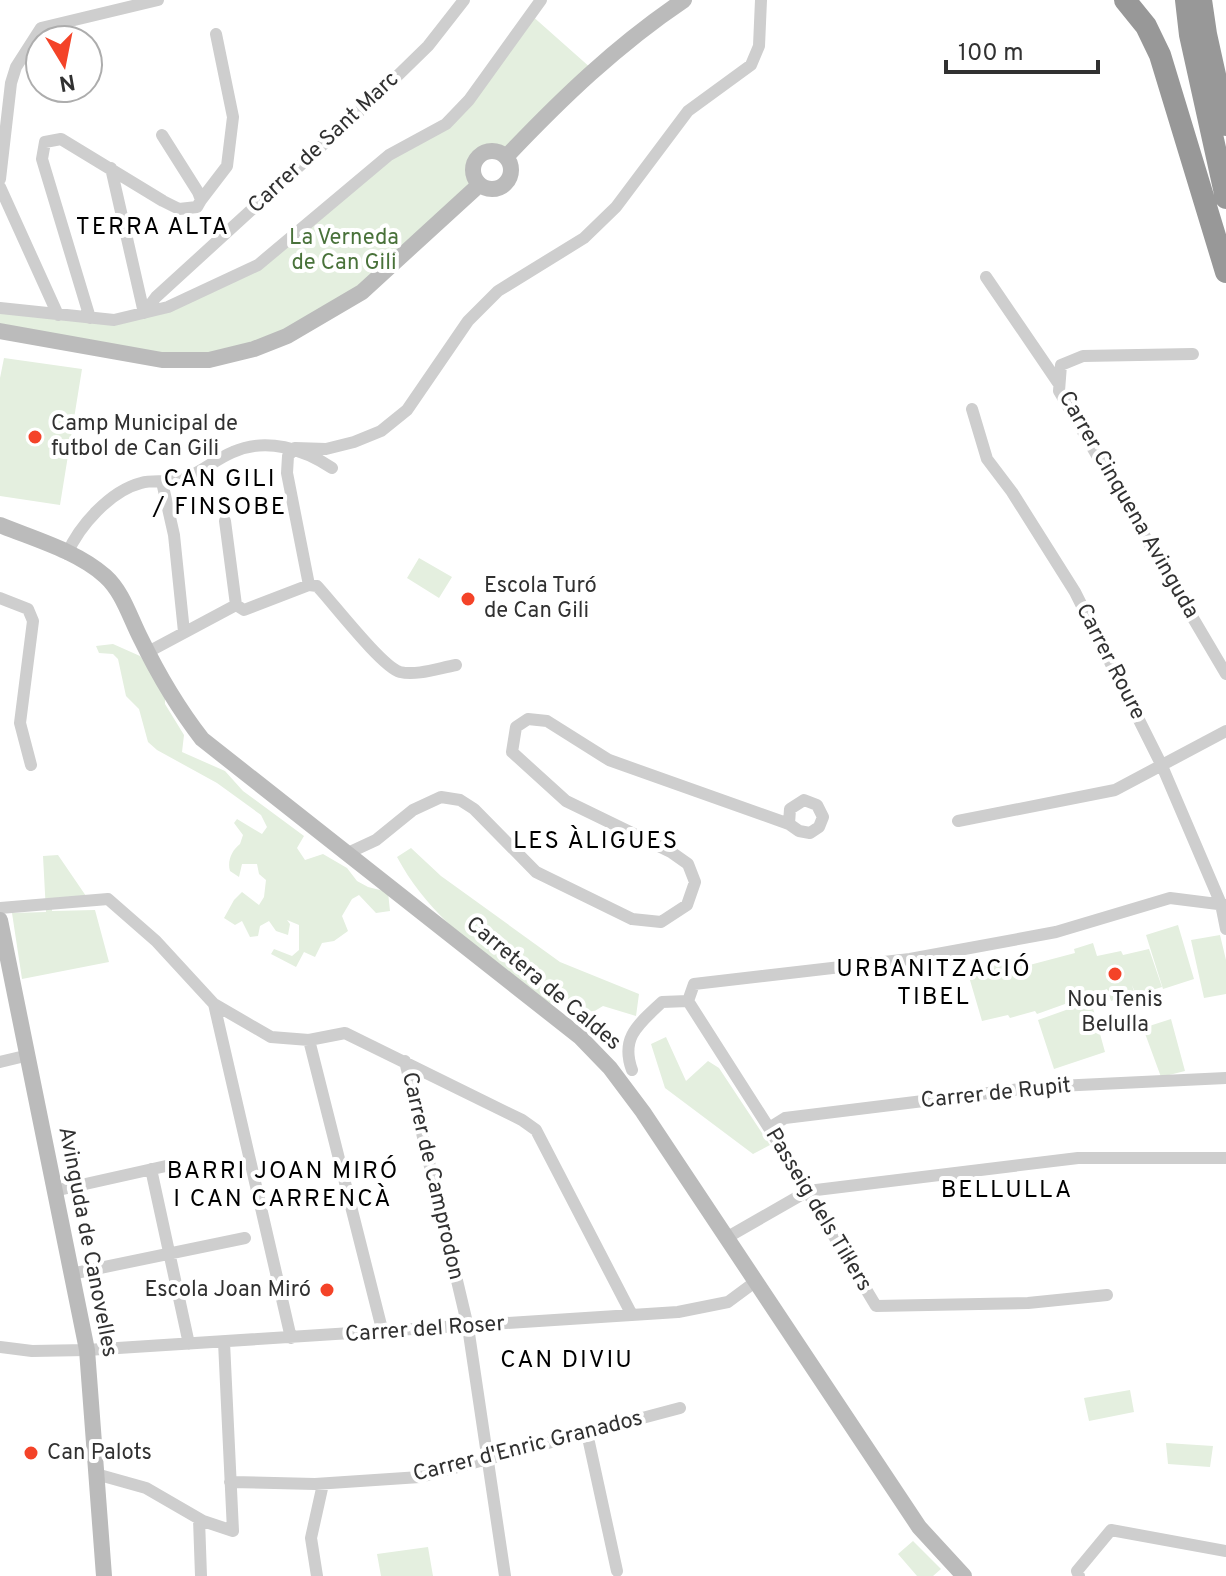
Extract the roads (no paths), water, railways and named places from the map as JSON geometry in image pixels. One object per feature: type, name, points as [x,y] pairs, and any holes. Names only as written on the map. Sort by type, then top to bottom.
[{"type":"highway","points":[[1125,0],[1146,26],[1160,55],[1226,272]]},
{"type":"highway","points":[[1186,0],[1190,35],[1226,198]]},
{"type":"highway","points":[[1201,0],[1226,125]]},
{"type":"street","points":[[0,179],[6,113],[16,67],[41,28],[158,0]]},
{"type":"street","name":"Carrer de Sant Marc","points":[[144,313],[156,297],[428,46],[464,0]]},
{"type":"street","points":[[0,308],[114,320],[168,307],[258,265],[389,155],[446,124],[469,100],[541,0]]},
{"type":"street","points":[[506,157],[592,69],[645,26],[684,0]]},
{"type":"street","points":[[750,0],[760,18]]},
{"type":"street","points":[[67,554],[85,524],[130,486],[181,480],[232,452],[259,445],[326,449],[381,431],[407,410],[468,321],[498,291],[584,238],[616,207],[688,111],[751,65],[759,46],[761,0]]},
{"type":"street","points":[[90,318],[42,159],[45,142],[61,139],[179,209],[197,207],[227,166],[233,117],[216,34]]},
{"type":"street","points":[[162,135],[201,200]]},
{"type":"street","points":[[490,151],[500,152],[511,169],[507,183],[493,189],[479,185],[474,176],[476,161],[490,151]]},
{"type":"street","points":[[111,168],[144,313]]},
{"type":"street","points":[[0,331],[162,360],[209,360],[254,349],[287,336],[362,292],[479,185]]},
{"type":"street","points":[[0,187],[58,315]]},
{"type":"street","points":[[986,277],[1059,384]]},
{"type":"street","name":"Carrer Cinquena Avinguda","points":[[1193,354],[1083,356],[1061,365],[1059,391],[1226,674]]},
{"type":"street","name":"Carrer Roure","points":[[972,409],[987,459],[1012,492],[1075,592],[1162,766],[1223,905],[1226,929]]},
{"type":"street","points":[[259,445],[276,454],[287,473]]},
{"type":"street","points":[[295,448],[332,468],[326,449]]},
{"type":"street","points":[[295,448],[288,456],[287,473],[313,585],[397,671],[411,673],[456,665]]},
{"type":"street","points":[[162,482],[174,535],[184,632]]},
{"type":"street","points":[[225,521],[236,605]]},
{"type":"street","name":"Carretera de Caldes","points":[[0,525],[67,554],[107,577],[121,595],[182,713],[202,739],[580,1037],[610,1068],[643,1112],[919,1527],[964,1576]]},
{"type":"street","points":[[236,605],[244,610],[313,585]]},
{"type":"street","points":[[0,598],[28,609],[33,621],[20,723],[31,765]]},
{"type":"street","points":[[148,652],[236,605]]},
{"type":"street","points":[[348,853],[376,840],[413,810],[441,797],[460,800],[474,809],[536,872],[632,919],[661,922],[687,905],[695,882],[688,864],[671,852],[566,801],[512,752],[516,727],[528,719],[547,721],[609,760],[789,824]]},
{"type":"street","points":[[958,821],[1115,790],[1226,731]]},
{"type":"street","points":[[632,1070],[626,1053],[629,1039],[641,1022],[662,1002],[688,1001],[694,984],[910,959],[1056,932],[1170,898],[1223,905]]},
{"type":"street","points":[[0,908],[108,899],[156,941],[214,1004],[271,1037],[309,1040],[345,1033],[536,1130],[632,1315]]},
{"type":"street","name":"Avinguda de Canovelles","points":[[0,920],[87,1350],[104,1576]]},
{"type":"street","name":"Passeig dels Til·lers","points":[[688,1001],[808,1191],[876,1306],[1028,1303],[1107,1295]]},
{"type":"street","points":[[214,1004],[291,1338]]},
{"type":"street","points":[[309,1040],[383,1333]]},
{"type":"street","points":[[0,1062],[29,1055]]},
{"type":"street","name":"Carrer de Camprodon","points":[[405,1061],[468,1327],[505,1576]]},
{"type":"street","name":"Carrer de Rupit","points":[[769,1128],[785,1118],[1037,1087],[1226,1078]]},
{"type":"street","points":[[726,1238],[808,1191],[1078,1158],[1226,1158]]},
{"type":"street","points":[[54,1191],[175,1164]]},
{"type":"street","points":[[151,1169],[189,1344]]},
{"type":"street","points":[[71,1274],[245,1238]]},
{"type":"street","name":"Carrer del Roser","points":[[0,1347],[32,1351],[87,1350],[632,1315],[715,1306],[728,1302],[755,1282]]},
{"type":"street","points":[[96,1474],[146,1488],[199,1519],[233,1531],[224,1342]]},
{"type":"street","name":"Carrer d'Enric Granados","points":[[230,1482],[323,1484],[420,1477],[680,1408]]},
{"type":"street","points":[[587,1433],[617,1571]]},
{"type":"street","points":[[317,1576],[311,1538],[323,1484]]},
{"type":"street","points":[[199,1519],[201,1576]]},
{"type":"street","points":[[1079,1576],[1077,1571],[1111,1530],[1226,1551]]},
{"type":"place","name":"Camp Municipal de futbol de Can Gili","points":[[35,437]]},
{"type":"place","name":"Escola Turó de Can Gili","points":[[468,599]]},
{"type":"place","name":"Nou Tenis Belulla","points":[[1115,974]]},
{"type":"place","name":"Escola Joan Miró","points":[[327,1290]]},
{"type":"place","name":"Can Palots","points":[[31,1453]]},
{"type":"district","name":"TERRA ALTA","points":[[153,228]]},
{"type":"district","name":"CAN GILI / FINSOBE","points":[[220,494]]},
{"type":"district","name":"LES ÀLIGUES","points":[[596,842]]},
{"type":"district","name":"URBANITZACIÓ TIBEL","points":[[934,984]]},
{"type":"district","name":"BARRI JOAN MIRÓ I CAN CARRENCÀ","points":[[283,1186]]},
{"type":"district","name":"BELLULLA","points":[[1007,1191]]},
{"type":"district","name":"CAN DIVIU","points":[[567,1361]]},
{"type":"park label","name":"La Verneda de Can Gili","points":[[344,250]]}]
